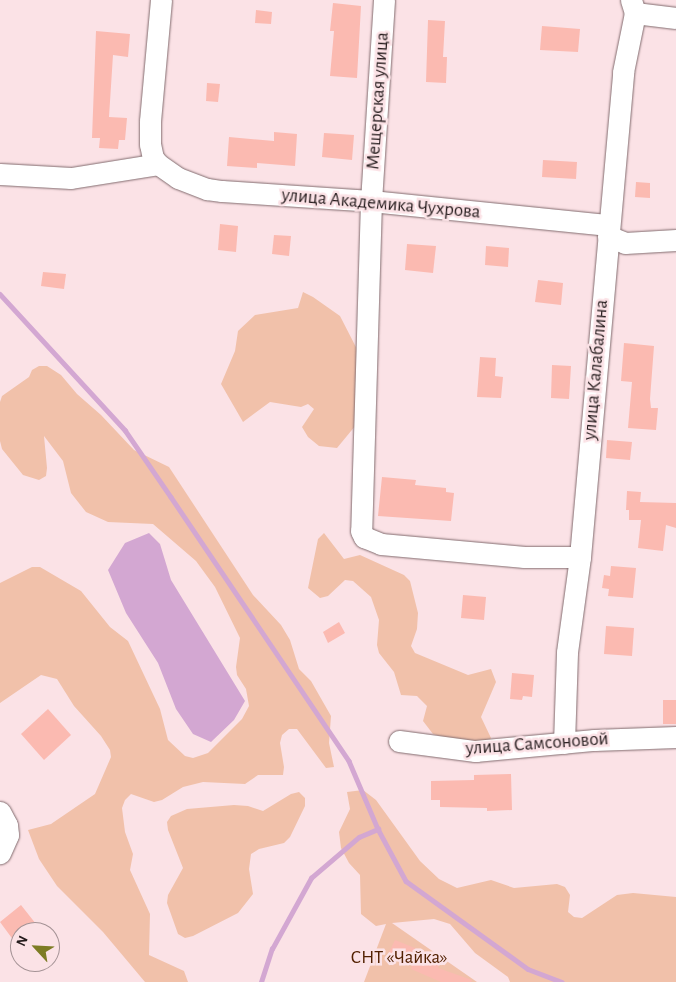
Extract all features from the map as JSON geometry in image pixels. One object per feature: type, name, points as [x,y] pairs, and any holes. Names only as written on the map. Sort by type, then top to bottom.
[{"type":"street","points":[[0,174],[71,178],[158,164],[151,153],[150,121],[161,0]]},
{"type":"street","name":"Мещерская улица","points":[[384,0],[371,202],[360,524],[364,537],[381,544],[471,554],[524,557],[580,557]]},
{"type":"street","points":[[633,7],[676,18]]},
{"type":"street","name":"улица Калабалина","points":[[564,743],[567,652],[580,557],[623,72],[633,7]]},
{"type":"street","name":"улица Академика Чухрова","points":[[158,164],[178,178],[207,189],[371,202],[608,230],[625,243],[676,240]]},
{"type":"street","name":"улица Самсоновой","points":[[399,741],[474,751],[625,738],[676,738]]},
{"type":"street","points":[[0,812],[7,826],[8,836],[2,849]]},
{"type":"green space","points":[[303,292],[340,316],[360,355],[356,425],[337,448],[319,446],[308,437],[302,427],[314,409],[308,404],[301,407],[270,402],[243,422],[221,384],[235,351],[238,331],[255,315],[298,308]]},
{"type":"green space","points":[[39,366],[47,366],[61,375],[77,394],[101,415],[134,450],[169,467],[253,595],[281,625],[290,640],[299,669],[311,681],[331,716],[329,743],[334,767],[326,768],[297,729],[289,729],[282,735],[280,743],[284,767],[283,775],[258,775],[245,784],[203,782],[183,787],[162,800],[154,802],[131,794],[125,800],[122,808],[125,832],[133,854],[130,870],[150,914],[149,955],[184,971],[188,982],[145,982],[103,932],[57,886],[39,859],[28,830],[51,824],[95,794],[111,757],[110,750],[101,736],[74,706],[57,679],[41,675],[0,703],[0,583],[32,567],[40,567],[81,591],[110,627],[128,641],[160,709],[168,740],[185,756],[193,758],[208,753],[242,719],[249,706],[246,689],[237,675],[236,667],[240,638],[215,587],[196,561],[153,524],[108,522],[86,512],[71,493],[63,461],[44,436],[47,468],[46,476],[39,480],[23,475],[2,449],[0,441],[0,402],[2,396],[29,377],[32,370]]},
{"type":"green space","points":[[324,533],[344,559],[360,555],[404,575],[410,581],[418,613],[417,629],[411,646],[415,653],[468,675],[491,669],[496,682],[481,717],[491,738],[487,744],[456,741],[433,734],[423,721],[427,706],[417,696],[401,695],[394,672],[379,653],[377,645],[379,620],[371,597],[353,581],[345,580],[328,596],[320,598],[308,588],[318,539]]},
{"type":"green space","name":"СНТ «Чайка»","points":[[363,790],[376,800],[420,861],[439,879],[457,888],[491,880],[514,888],[557,884],[565,887],[570,895],[568,912],[574,917],[582,918],[617,895],[633,893],[676,897],[676,982],[510,982],[508,977],[475,953],[450,924],[434,919],[392,923],[477,982],[364,982],[386,924],[376,926],[361,914],[360,875],[349,863],[341,848],[339,832],[350,809],[347,792]]},
{"type":"green space","points":[[299,792],[305,798],[305,806],[290,837],[284,843],[259,849],[251,854],[249,869],[253,894],[238,913],[193,936],[185,938],[178,934],[167,903],[168,895],[183,868],[168,830],[167,822],[171,816],[187,809],[234,805],[248,806],[263,811],[291,794]]},
{"type":"shaded area","points":[[149,533],[160,544],[171,580],[245,701],[234,720],[211,742],[193,734],[176,709],[158,663],[126,613],[108,570],[125,543]]},
{"type":"building","points":[[333,3],[361,6],[357,78],[330,76],[334,31],[330,31]]},
{"type":"building","points":[[256,10],[272,12],[271,24],[255,23]]},
{"type":"building","points":[[428,20],[445,21],[443,57],[447,57],[446,83],[426,82]]},
{"type":"building","points":[[542,26],[580,29],[578,52],[540,50]]},
{"type":"building","points":[[96,31],[130,34],[128,57],[113,55],[109,117],[127,118],[125,140],[119,140],[118,149],[99,148],[100,138],[92,138]]},
{"type":"building","points":[[207,83],[220,84],[218,102],[206,101]]},
{"type":"building","points":[[274,132],[297,134],[295,166],[257,163],[257,168],[227,166],[229,137],[274,141]]},
{"type":"building","points":[[324,133],[354,135],[352,160],[322,157]]},
{"type":"building","points":[[543,160],[577,162],[576,179],[542,177]]},
{"type":"building","points":[[636,182],[650,183],[650,198],[635,197]]},
{"type":"building","points":[[220,224],[238,226],[236,252],[218,250]]},
{"type":"building","points":[[274,235],[291,236],[289,256],[272,254]]},
{"type":"building","points":[[407,244],[436,246],[433,273],[405,270]]},
{"type":"building","points":[[486,246],[509,248],[508,267],[485,265]]},
{"type":"building","points":[[43,272],[66,274],[64,289],[41,286]]},
{"type":"building","points":[[538,280],[563,283],[561,305],[535,302]]},
{"type":"building","points":[[624,343],[654,346],[650,399],[651,408],[658,408],[656,430],[628,428],[632,382],[621,381]]},
{"type":"building","points":[[480,357],[496,358],[495,376],[503,377],[501,398],[477,397]]},
{"type":"building","points":[[552,365],[571,366],[569,399],[551,398]]},
{"type":"building","points":[[607,440],[632,442],[630,460],[606,458]]},
{"type":"building","points":[[382,477],[416,480],[415,485],[446,488],[446,492],[454,493],[451,521],[378,516]]},
{"type":"building","points":[[627,491],[641,492],[640,502],[676,503],[676,528],[666,525],[663,551],[638,548],[641,520],[629,520],[629,510],[626,510]]},
{"type":"building","points":[[611,566],[636,568],[633,598],[608,596],[609,589],[602,588],[604,575],[610,576]]},
{"type":"building","points":[[463,595],[486,597],[484,620],[461,618]]},
{"type":"building","points":[[339,622],[345,633],[328,643],[323,632]]},
{"type":"building","points":[[606,626],[634,628],[632,656],[604,654]]},
{"type":"building","points":[[512,673],[534,675],[532,697],[523,696],[522,700],[510,699]]},
{"type":"building","points":[[663,700],[676,700],[676,724],[663,724]]},
{"type":"building","points":[[48,709],[71,735],[44,760],[21,734]]},
{"type":"building","points":[[511,774],[512,810],[487,811],[487,808],[440,807],[440,800],[431,800],[431,781],[474,780],[474,775]]},
{"type":"building","points":[[21,905],[34,922],[10,922],[10,936],[0,922]]},
{"type":"building","points":[[395,940],[442,959],[438,968],[472,980],[471,982],[441,982],[411,969],[412,965],[388,954]]},
{"type":"waterway","points":[[0,294],[125,430],[349,761],[378,829],[406,881],[528,969],[562,982]]},
{"type":"waterway","points":[[261,982],[272,949],[311,878],[359,837],[378,829]]}]
